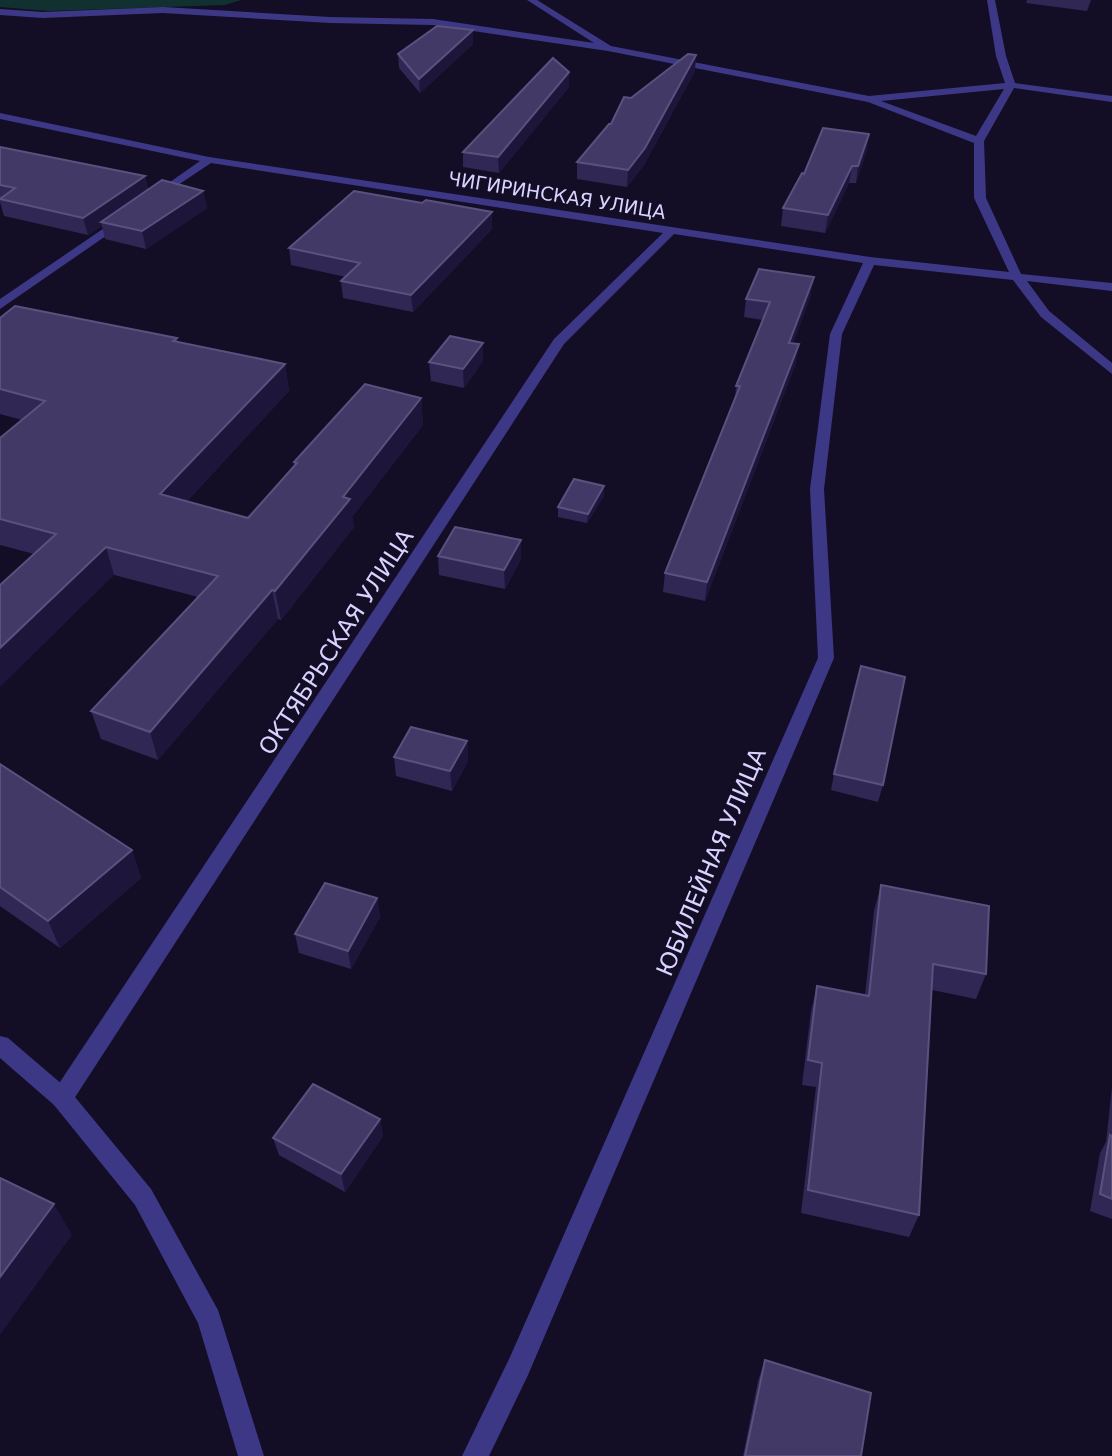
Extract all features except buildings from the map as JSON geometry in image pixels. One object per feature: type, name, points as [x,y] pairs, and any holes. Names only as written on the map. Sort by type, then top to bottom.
[{"type":"street","points":[[531,0],[608,48]]},
{"type":"street","points":[[991,0],[1001,57],[1011,85],[979,141],[979,198],[1017,277],[1054,323],[1112,370]]},
{"type":"street","points":[[0,12],[43,15],[163,10],[330,20],[433,22],[608,48],[869,100],[979,141]]},
{"type":"street","points":[[869,100],[1011,85],[1112,99]]},
{"type":"street","name":"ЧИГИРИНСКАЯ УЛИЦА","points":[[0,116],[209,160],[870,261],[1112,287]]},
{"type":"street","points":[[143,205],[209,160]]},
{"type":"street","points":[[0,304],[132,213]]},
{"type":"street","name":"ОКТЯБРЬСКАЯ УЛИЦА","points":[[62,1098],[559,342],[672,230]]},
{"type":"street","name":"ЮБИЛЕЙНАЯ УЛИЦА","points":[[475,1456],[519,1366],[826,658],[817,489],[836,334],[870,261]]},
{"type":"street","points":[[0,1045],[62,1098],[142,1197],[209,1319],[251,1456]]},
{"type":"green space","points":[[0,0],[241,0],[225,5],[48,11],[0,7]]}]
